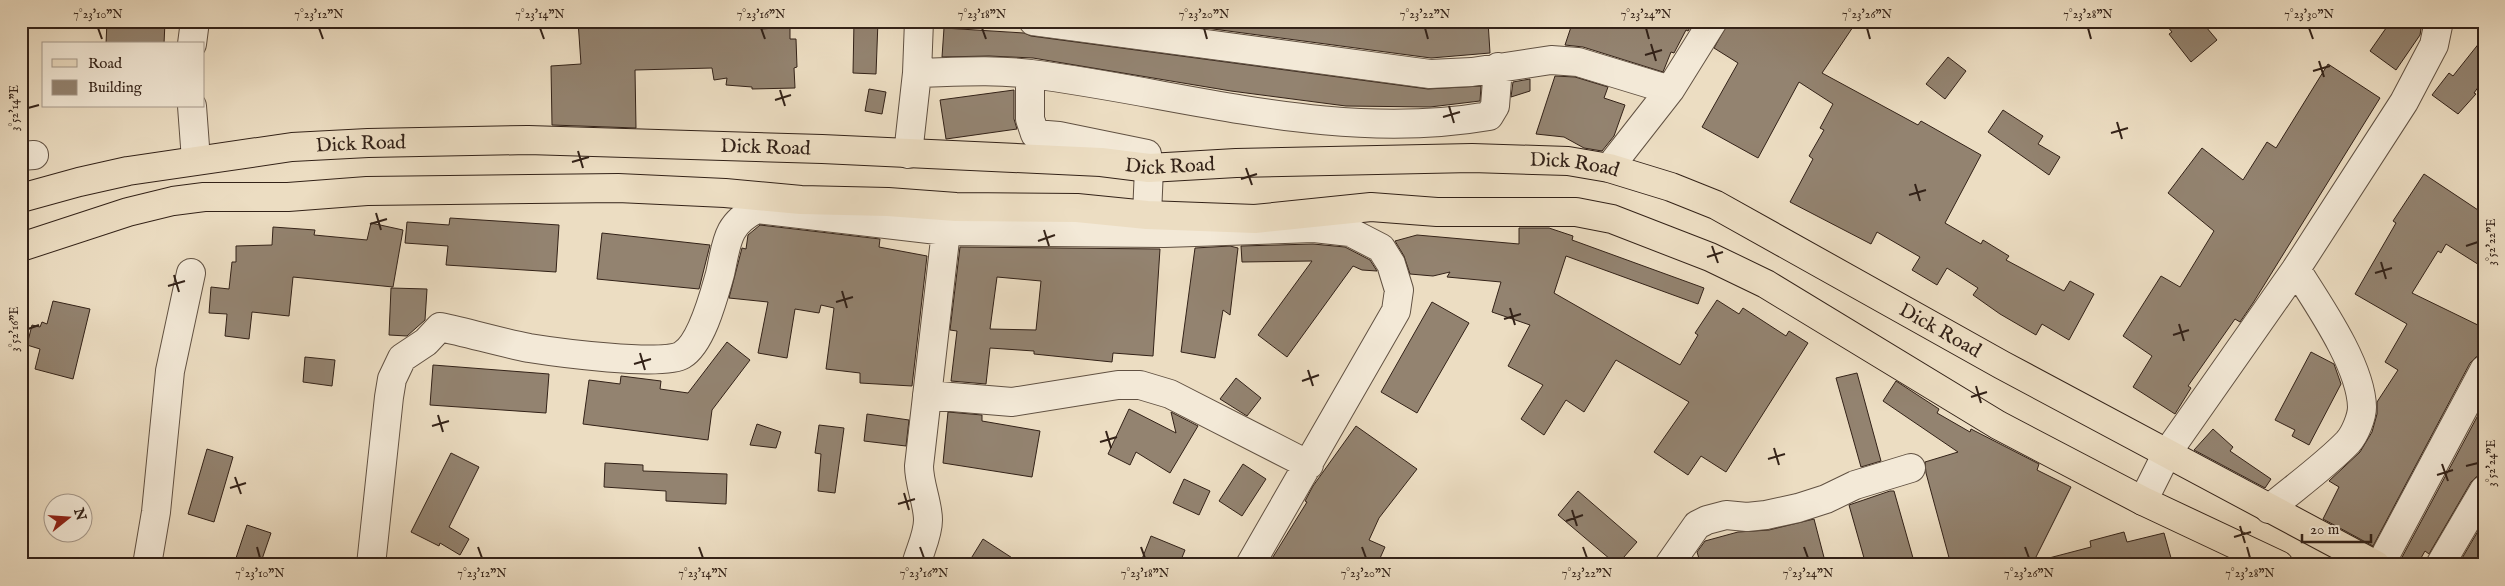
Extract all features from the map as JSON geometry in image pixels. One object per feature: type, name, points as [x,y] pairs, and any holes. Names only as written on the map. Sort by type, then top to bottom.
[{"type":"main road","name":"Dick Road","points":[[21,198],[79,182],[196,160],[292,147],[454,140],[528,140],[822,149],[1101,162],[1149,168],[1236,163],[1472,158],[1568,160],[1609,168],[1672,187],[1716,205],[2002,365],[2376,565]]},
{"type":"main road","points":[[21,247],[128,212],[172,201],[204,197],[288,197],[367,190],[618,188],[956,207],[1077,208],[1147,215],[1255,219],[1371,207],[1437,212],[1576,212],[1612,219],[1710,257],[1766,284],[1998,425],[2143,501],[2279,565]]},
{"type":"street","points":[[192,42],[195,21]]},
{"type":"street","points":[[1033,21],[1430,74],[1472,72],[1551,60],[1578,62],[1670,90]]},
{"type":"street","points":[[1609,168],[1670,90],[1713,21]]},
{"type":"street","points":[[2143,501],[2167,454],[2296,269],[2404,102],[2434,45],[2439,21]]},
{"type":"street","points":[[908,154],[925,22]]},
{"type":"street","points":[[917,73],[984,70],[1030,74],[1206,104],[1339,123],[1418,125],[1489,116],[1495,106],[1498,67]]},
{"type":"street","points":[[1030,74],[1030,119],[1035,134],[1059,136],[1147,154],[1149,168],[1147,215]]},
{"type":"street","points":[[192,108],[196,160]]},
{"type":"street","points":[[371,565],[392,379],[402,358],[426,342],[440,327],[529,348],[628,358],[672,359],[682,355],[693,346],[714,297],[730,232],[742,217],[757,209],[946,231],[1164,233],[1314,228],[1350,232],[1381,248],[1391,264],[1399,290],[1396,311],[1309,466],[1250,565]]},
{"type":"street","points":[[916,565],[926,533],[928,518],[919,484],[919,466],[946,231]]},
{"type":"street","points":[[2269,509],[2349,441],[2358,423],[2362,407],[2357,383],[2348,358],[2320,306],[2296,269]]},
{"type":"street","points":[[147,565],[156,512],[164,414],[170,371],[191,273]]},
{"type":"street","points":[[2380,565],[2484,370]]},
{"type":"street","points":[[927,394],[1012,402],[1118,385],[1140,386],[1170,394],[1309,466]]},
{"type":"street","points":[[1669,565],[1697,525],[1707,520],[1726,515],[1747,517],[1766,515],[1798,508],[1855,486],[1911,468]]},
{"type":"street","points":[[2440,565],[2484,490]]},
{"type":"building","points":[[107,21],[165,22],[164,42],[106,42]]},
{"type":"building","points":[[578,21],[761,21],[761,29],[790,27],[790,39],[796,39],[797,67],[794,68],[795,88],[752,89],[752,87],[726,85],[727,78],[714,80],[712,68],[635,70],[636,128],[552,125],[551,66],[581,64]]},
{"type":"building","points":[[854,21],[878,21],[876,74],[853,73]]},
{"type":"building","points":[[1153,21],[1488,21],[1490,53],[1431,58]]},
{"type":"building","points":[[1573,21],[1694,21],[1688,31],[1686,30],[1674,53],[1671,52],[1663,72],[1583,47],[1565,45]]},
{"type":"building","points":[[1729,21],[1857,21],[1822,73],[1918,125],[1921,121],[1981,155],[1945,223],[1981,244],[1983,240],[2009,256],[2006,260],[2064,291],[2070,281],[2094,294],[2069,340],[2042,324],[2036,335],[2000,314],[1973,295],[1978,288],[1947,268],[1937,285],[1912,270],[1920,257],[1877,232],[1871,244],[1790,202],[1813,159],[1809,156],[1824,130],[1820,128],[1833,104],[1799,82],[1758,158],[1702,127],[1738,63],[1714,48]]},
{"type":"building","points":[[2163,21],[2201,21],[2217,40],[2191,62],[2169,34],[2172,32]]},
{"type":"building","points":[[2391,21],[2410,21],[2421,29],[2420,35],[2396,70],[2370,51]]},
{"type":"building","points":[[944,28],[1024,33],[1031,36],[1428,89],[1481,86],[1480,101],[1430,107],[1346,106],[1231,91],[1033,58],[989,56],[942,57]]},
{"type":"building","points":[[2484,37],[2484,79],[2474,93],[2476,94],[2458,114],[2432,95],[2449,73],[2453,76]]},
{"type":"building","points":[[1948,57],[1966,71],[1945,99],[1926,84]]},
{"type":"building","points":[[2328,64],[2380,98],[2253,303],[2240,322],[2235,319],[2188,386],[2191,388],[2175,414],[2133,387],[2152,356],[2123,336],[2161,276],[2180,287],[2214,231],[2168,193],[2202,148],[2243,180],[2267,142],[2276,148]]},
{"type":"building","points":[[1555,76],[1575,77],[1608,87],[1604,98],[1625,105],[1614,136],[1602,151],[1584,148],[1564,137],[1536,134]]},
{"type":"building","points":[[1530,79],[1530,91],[1511,97],[1513,82]]},
{"type":"building","points":[[869,89],[886,92],[882,114],[865,111]]},
{"type":"building","points":[[1014,90],[1014,119],[1017,129],[946,139],[940,100]]},
{"type":"building","points":[[2003,110],[2043,136],[2038,144],[2060,157],[2049,175],[1988,132]]},
{"type":"building","points":[[2424,174],[2484,214],[2484,268],[2446,244],[2441,253],[2438,251],[2412,293],[2484,328],[2484,354],[2476,357],[2470,363],[2373,546],[2323,519],[2339,487],[2329,481],[2360,452],[2372,432],[2377,414],[2377,402],[2398,370],[2385,362],[2407,324],[2355,294],[2396,223],[2393,221]]},
{"type":"building","points":[[450,218],[559,225],[556,272],[446,265],[448,246],[405,243],[407,222],[449,225]]},
{"type":"building","points":[[371,223],[403,230],[393,287],[293,277],[289,316],[252,312],[249,339],[225,336],[227,314],[209,313],[211,287],[229,289],[232,262],[236,262],[236,246],[272,245],[273,227],[315,230],[314,235],[367,240]]},
{"type":"building","points":[[760,225],[880,239],[879,247],[927,256],[912,386],[860,383],[860,373],[826,369],[834,308],[821,305],[819,313],[795,309],[787,358],[758,353],[768,302],[729,298],[742,248],[746,249],[748,235]]},
{"type":"building","points":[[1519,228],[1549,228],[1573,236],[1572,240],[1704,288],[1698,304],[1566,256],[1554,293],[1680,365],[1698,335],[1695,333],[1717,300],[1739,314],[1743,308],[1786,336],[1789,331],[1808,343],[1726,472],[1701,456],[1688,475],[1654,452],[1689,402],[1616,360],[1584,412],[1566,400],[1544,435],[1521,419],[1543,385],[1508,366],[1530,325],[1492,312],[1501,282],[1447,277],[1450,272],[1433,276],[1410,274],[1404,256],[1395,241],[1417,235],[1519,244]]},
{"type":"building","points":[[602,233],[710,245],[699,289],[597,279]]},
{"type":"building","points":[[1313,244],[1345,247],[1370,260],[1377,271],[1362,270],[1353,266],[1287,357],[1258,335],[1312,261],[1242,262],[1241,246]]},
{"type":"building","points":[[1230,246],[1238,248],[1230,315],[1223,310],[1215,358],[1181,352],[1195,248]]},
{"type":"building","points":[[960,247],[1160,249],[1153,356],[1113,353],[1112,362],[1034,354],[1034,351],[990,348],[986,384],[951,381],[957,331],[950,330]],"holes":[[[997,277],[1041,281],[1036,330],[990,329]]]},
{"type":"building","points":[[391,288],[427,289],[425,320],[407,336],[389,335]]},
{"type":"building","points":[[53,301],[90,309],[73,379],[35,369],[40,349],[27,345],[32,325],[40,327],[42,322],[47,324]]},
{"type":"building","points":[[1432,302],[1469,323],[1417,413],[1381,392]]},
{"type":"building","points":[[727,342],[750,360],[712,410],[708,440],[583,424],[589,380],[620,384],[621,376],[661,381],[660,389],[688,393]]},
{"type":"building","points":[[2311,352],[2334,364],[2341,384],[2309,445],[2292,436],[2295,430],[2275,420]]},
{"type":"building","points":[[305,357],[335,360],[332,386],[303,382]]},
{"type":"building","points":[[433,365],[549,374],[546,413],[430,405]]},
{"type":"building","points":[[1857,373],[1881,461],[1861,467],[1836,378]]},
{"type":"building","points":[[1236,378],[1261,398],[1247,416],[1220,399]]},
{"type":"building","points":[[1896,381],[1939,409],[1937,413],[1970,432],[1971,429],[2039,464],[2037,470],[2071,487],[2032,565],[1951,565],[1926,473],[1925,462],[1958,452],[1883,401]]},
{"type":"building","points":[[2484,404],[2484,474],[2476,477],[2471,482],[2429,554],[2425,551],[2417,565],[2407,565],[2400,561]]},
{"type":"building","points":[[1129,409],[1176,433],[1171,412],[1198,426],[1170,473],[1136,452],[1130,465],[1108,454]]},
{"type":"building","points":[[948,412],[982,415],[982,421],[1040,431],[1032,477],[943,463]]},
{"type":"building","points":[[867,414],[909,420],[906,446],[864,441]]},
{"type":"building","points":[[757,424],[781,432],[776,448],[750,445]]},
{"type":"building","points":[[819,425],[844,428],[835,493],[818,491],[821,454],[815,453]]},
{"type":"building","points":[[1356,426],[1417,469],[1379,518],[1369,540],[1385,547],[1377,565],[1268,565],[1307,502],[1305,501],[1313,486]]},
{"type":"building","points":[[2213,429],[2233,447],[2230,451],[2271,479],[2265,488],[2194,450]]},
{"type":"building","points":[[207,449],[233,457],[214,522],[188,514]]},
{"type":"building","points":[[451,453],[479,467],[449,527],[469,539],[460,555],[440,543],[439,546],[411,532]]},
{"type":"building","points":[[605,463],[643,465],[643,471],[727,474],[726,504],[666,501],[666,491],[604,487]]},
{"type":"building","points":[[1243,464],[1266,479],[1242,516],[1219,501]]},
{"type":"building","points":[[1184,479],[1210,491],[1199,515],[1173,503]]},
{"type":"building","points":[[1578,491],[1637,542],[1617,565],[1558,515]]},
{"type":"building","points":[[1894,491],[1915,565],[1866,565],[1849,505]]},
{"type":"building","points":[[1814,519],[1826,565],[1701,565],[1697,552],[1705,541],[1738,532],[1769,530]]},
{"type":"building","points":[[2484,521],[2484,565],[2458,565]]},
{"type":"building","points":[[247,525],[271,533],[260,565],[247,565],[235,561]]},
{"type":"building","points":[[2124,532],[2127,542],[2164,533],[2173,565],[2050,565],[2049,558],[2091,547],[2090,541]]},
{"type":"building","points":[[1151,536],[1185,550],[1179,565],[1156,565],[1142,559]]},
{"type":"building","points":[[983,539],[1023,565],[967,565]]}]
